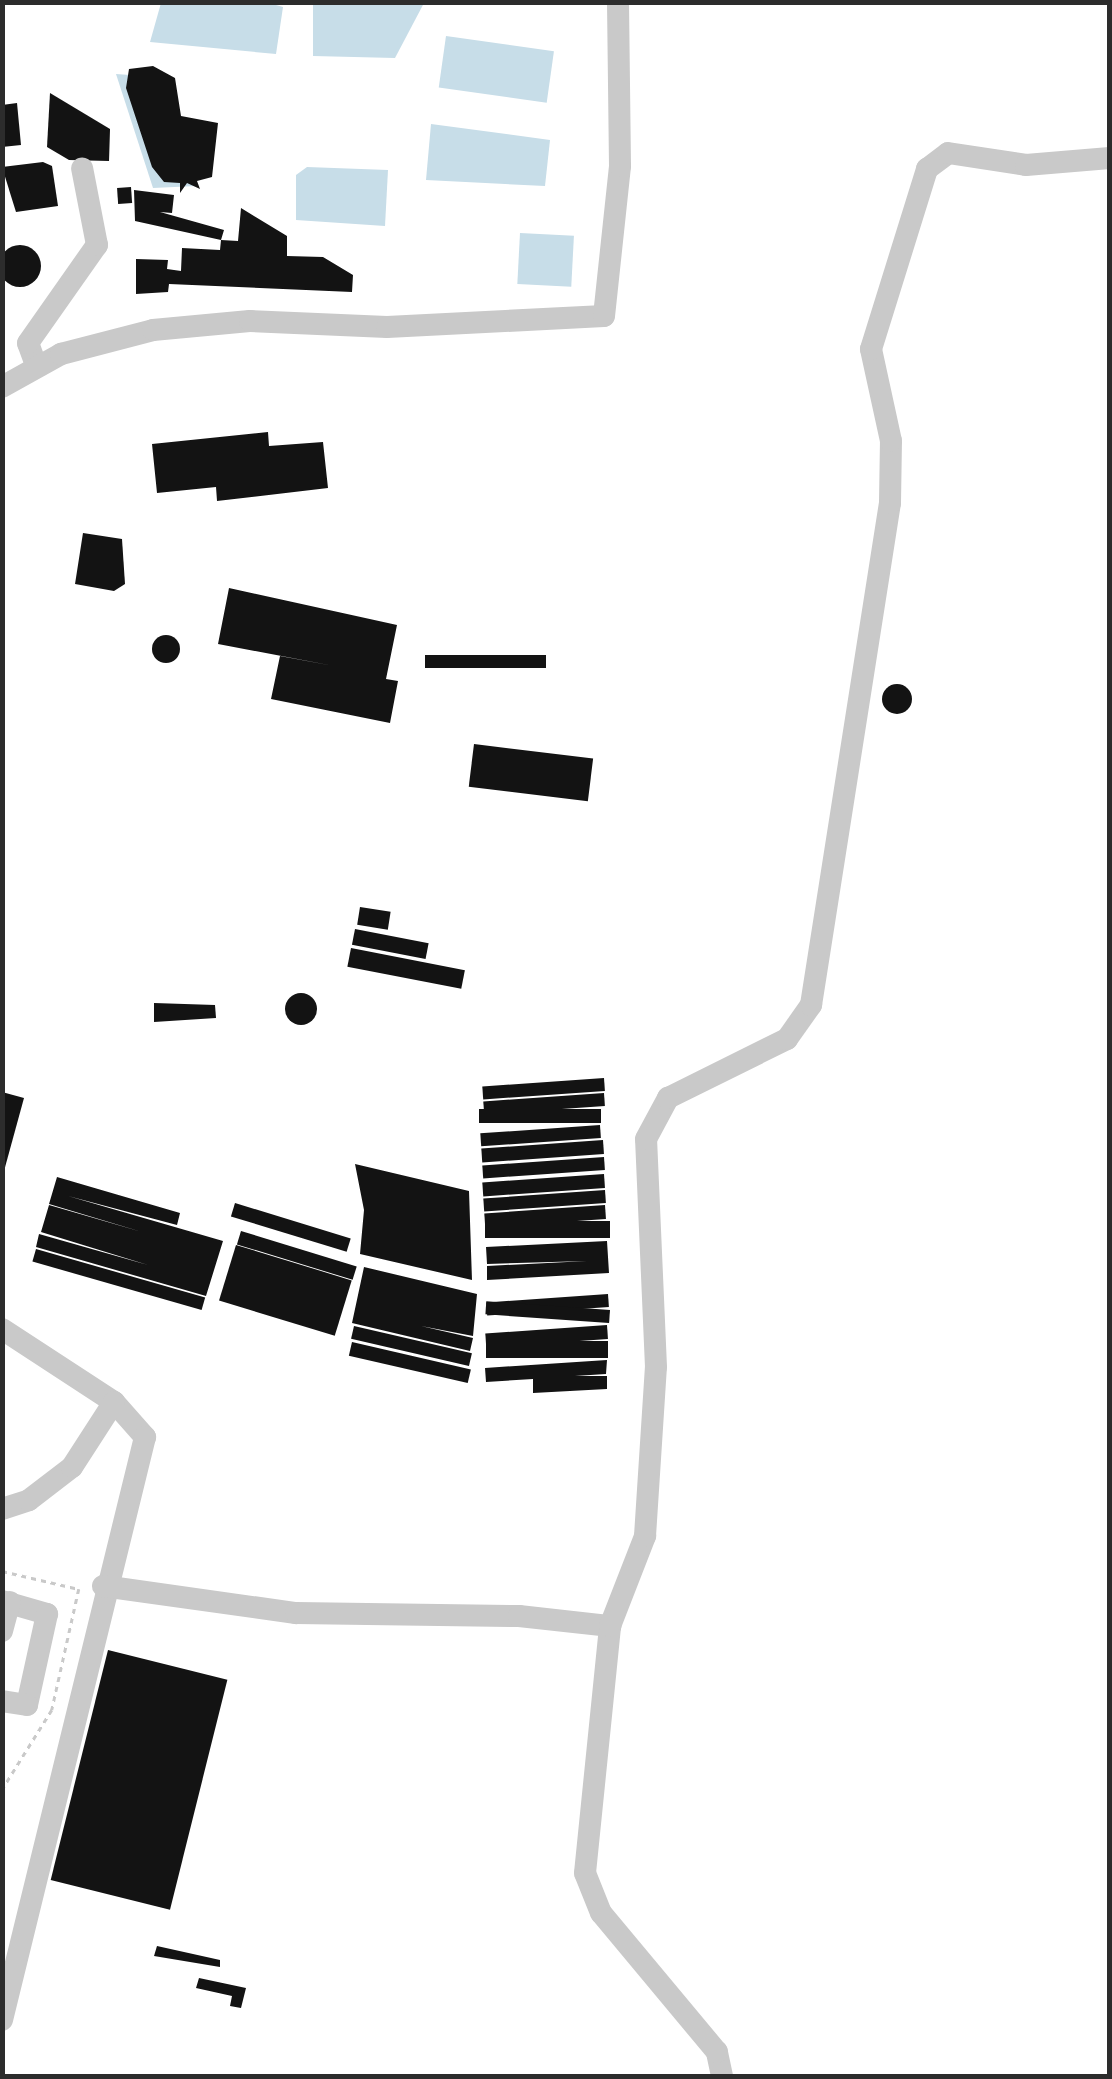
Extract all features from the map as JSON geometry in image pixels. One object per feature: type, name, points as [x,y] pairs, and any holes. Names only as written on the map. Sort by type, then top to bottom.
[{"type":"street","points":[[2,387],[36,365],[154,330],[250,320],[387,327],[604,316],[620,166],[618,2]]},
{"type":"street","points":[[722,2076],[716,2052],[588,1889],[586,1839],[610,1626],[645,1536],[656,1368],[646,1139],[668,1098],[787,1040],[810,1004],[890,503],[891,442],[871,349],[927,168],[948,152],[1026,165],[1110,158]]},
{"type":"street","points":[[36,365],[28,343],[98,245],[82,168]]},
{"type":"street","points":[[2,1329],[114,1402],[145,1437],[103,1586],[2,2020]]},
{"type":"street","points":[[2,1508],[29,1500],[72,1467],[114,1402]]},
{"type":"street","points":[[103,1586],[296,1613],[519,1616],[610,1626]]},
{"type":"street","points":[[2,1631],[6,1602],[47,1614],[26,1705],[2,1702]]},
{"type":"water","points":[[161,3],[269,3],[283,7],[276,54],[150,42]]},
{"type":"water","points":[[313,3],[424,3],[395,58],[313,56]]},
{"type":"water","points":[[446,36],[554,51],[547,103],[439,87]]},
{"type":"water","points":[[116,74],[158,77],[196,186],[153,188]]},
{"type":"water","points":[[431,124],[550,140],[545,186],[426,180]]},
{"type":"water","points":[[307,167],[388,170],[385,226],[296,220],[296,175]]},
{"type":"water","points":[[520,233],[574,236],[571,287],[517,284]]},
{"type":"building","points":[[153,66],[175,78],[181,116],[218,123],[212,177],[197,181],[200,189],[187,183],[180,193],[180,183],[164,182],[152,167],[126,88],[129,69]]},
{"type":"building","points":[[50,93],[110,129],[109,161],[69,160],[47,147]]},
{"type":"building","points":[[17,103],[21,145],[2,147],[2,105]]},
{"type":"building","points":[[43,162],[52,166],[58,206],[16,212],[2,167]]},
{"type":"building","points":[[131,187],[132,203],[118,204],[117,188]]},
{"type":"building","points":[[134,190],[174,195],[172,213],[160,212],[224,230],[221,240],[135,221]]},
{"type":"building","points":[[241,208],[287,236],[287,256],[323,257],[353,275],[352,292],[169,284],[168,292],[136,294],[136,259],[168,260],[167,269],[181,271],[182,248],[220,250],[221,240],[238,241]]},
{"type":"building","points":[[20,245],[35,251],[41,266],[35,281],[20,287],[5,281],[-1,266],[5,251]]},
{"type":"building","points":[[268,432],[269,446],[323,442],[328,488],[217,501],[216,487],[157,493],[152,444]]},
{"type":"building","points":[[83,533],[122,539],[125,584],[114,591],[75,584]]},
{"type":"building","points":[[229,588],[397,625],[386,679],[398,681],[390,723],[271,699],[280,656],[334,666],[218,644]]},
{"type":"building","points":[[166,635],[176,639],[180,649],[176,659],[166,663],[156,659],[152,649],[156,639]]},
{"type":"building","points":[[425,655],[546,655],[546,668],[425,668]]},
{"type":"building","points":[[897,684],[908,688],[912,699],[908,710],[897,714],[886,710],[882,699],[886,688]]},
{"type":"building","points":[[474,744],[593,759],[588,801],[469,787]]},
{"type":"building","points":[[360,907],[391,912],[388,930],[357,925]]},
{"type":"building","points":[[355,929],[429,943],[426,959],[352,945]]},
{"type":"building","points":[[351,948],[465,970],[461,989],[347,967]]},
{"type":"building","points":[[301,993],[313,997],[317,1009],[313,1021],[301,1025],[289,1021],[285,1009],[289,997]]},
{"type":"building","points":[[154,1003],[215,1005],[216,1018],[154,1022]]},
{"type":"building","points":[[604,1078],[605,1091],[483,1099],[482,1087]]},
{"type":"building","points":[[2,1092],[24,1098],[4,1171],[2,1171]]},
{"type":"building","points":[[604,1093],[605,1106],[484,1114],[483,1101]]},
{"type":"building","points":[[479,1109],[601,1109],[601,1123],[479,1123]]},
{"type":"building","points":[[600,1125],[601,1138],[481,1146],[480,1133]]},
{"type":"building","points":[[603,1140],[604,1154],[482,1162],[481,1149]]},
{"type":"building","points":[[604,1157],[605,1170],[483,1178],[482,1166]]},
{"type":"building","points":[[355,1164],[469,1191],[472,1280],[360,1254],[364,1210]]},
{"type":"building","points":[[604,1174],[605,1188],[483,1196],[482,1183]]},
{"type":"building","points":[[57,1177],[180,1213],[177,1225],[68,1196],[223,1241],[206,1296],[36,1247],[39,1234],[148,1265],[41,1232],[49,1205],[142,1232],[49,1204]]},
{"type":"building","points":[[605,1190],[606,1203],[484,1211],[483,1199]]},
{"type":"building","points":[[235,1203],[351,1238],[347,1252],[231,1216]]},
{"type":"building","points":[[605,1205],[606,1219],[485,1227],[484,1213]]},
{"type":"building","points":[[485,1221],[610,1221],[610,1238],[485,1238]]},
{"type":"building","points":[[241,1231],[357,1266],[353,1280],[237,1244]]},
{"type":"building","points":[[607,1241],[609,1273],[487,1280],[487,1266],[587,1261],[487,1264],[486,1247]]},
{"type":"building","points":[[236,1245],[352,1280],[335,1336],[219,1300]]},
{"type":"building","points":[[36,1249],[205,1298],[202,1310],[32,1261]]},
{"type":"building","points":[[364,1267],[477,1294],[473,1336],[421,1326],[473,1338],[470,1351],[352,1323]]},
{"type":"building","points":[[608,1294],[609,1307],[487,1315],[486,1303]]},
{"type":"building","points":[[486,1301],[610,1310],[609,1323],[485,1314]]},
{"type":"building","points":[[607,1325],[608,1339],[486,1347],[485,1334]]},
{"type":"building","points":[[354,1326],[472,1353],[469,1366],[351,1339]]},
{"type":"building","points":[[486,1341],[608,1341],[608,1358],[486,1358]]},
{"type":"building","points":[[352,1342],[471,1369],[468,1383],[349,1356]]},
{"type":"building","points":[[607,1360],[606,1374],[575,1376],[607,1376],[607,1389],[533,1393],[533,1379],[486,1382],[485,1368]]},
{"type":"building","points":[[108,1650],[227,1680],[170,1910],[51,1880]]},
{"type":"building","points":[[157,1946],[220,1960],[220,1967],[154,1956]]},
{"type":"building","points":[[199,1978],[246,1988],[241,2008],[230,2006],[232,1996],[196,1988]]}]
